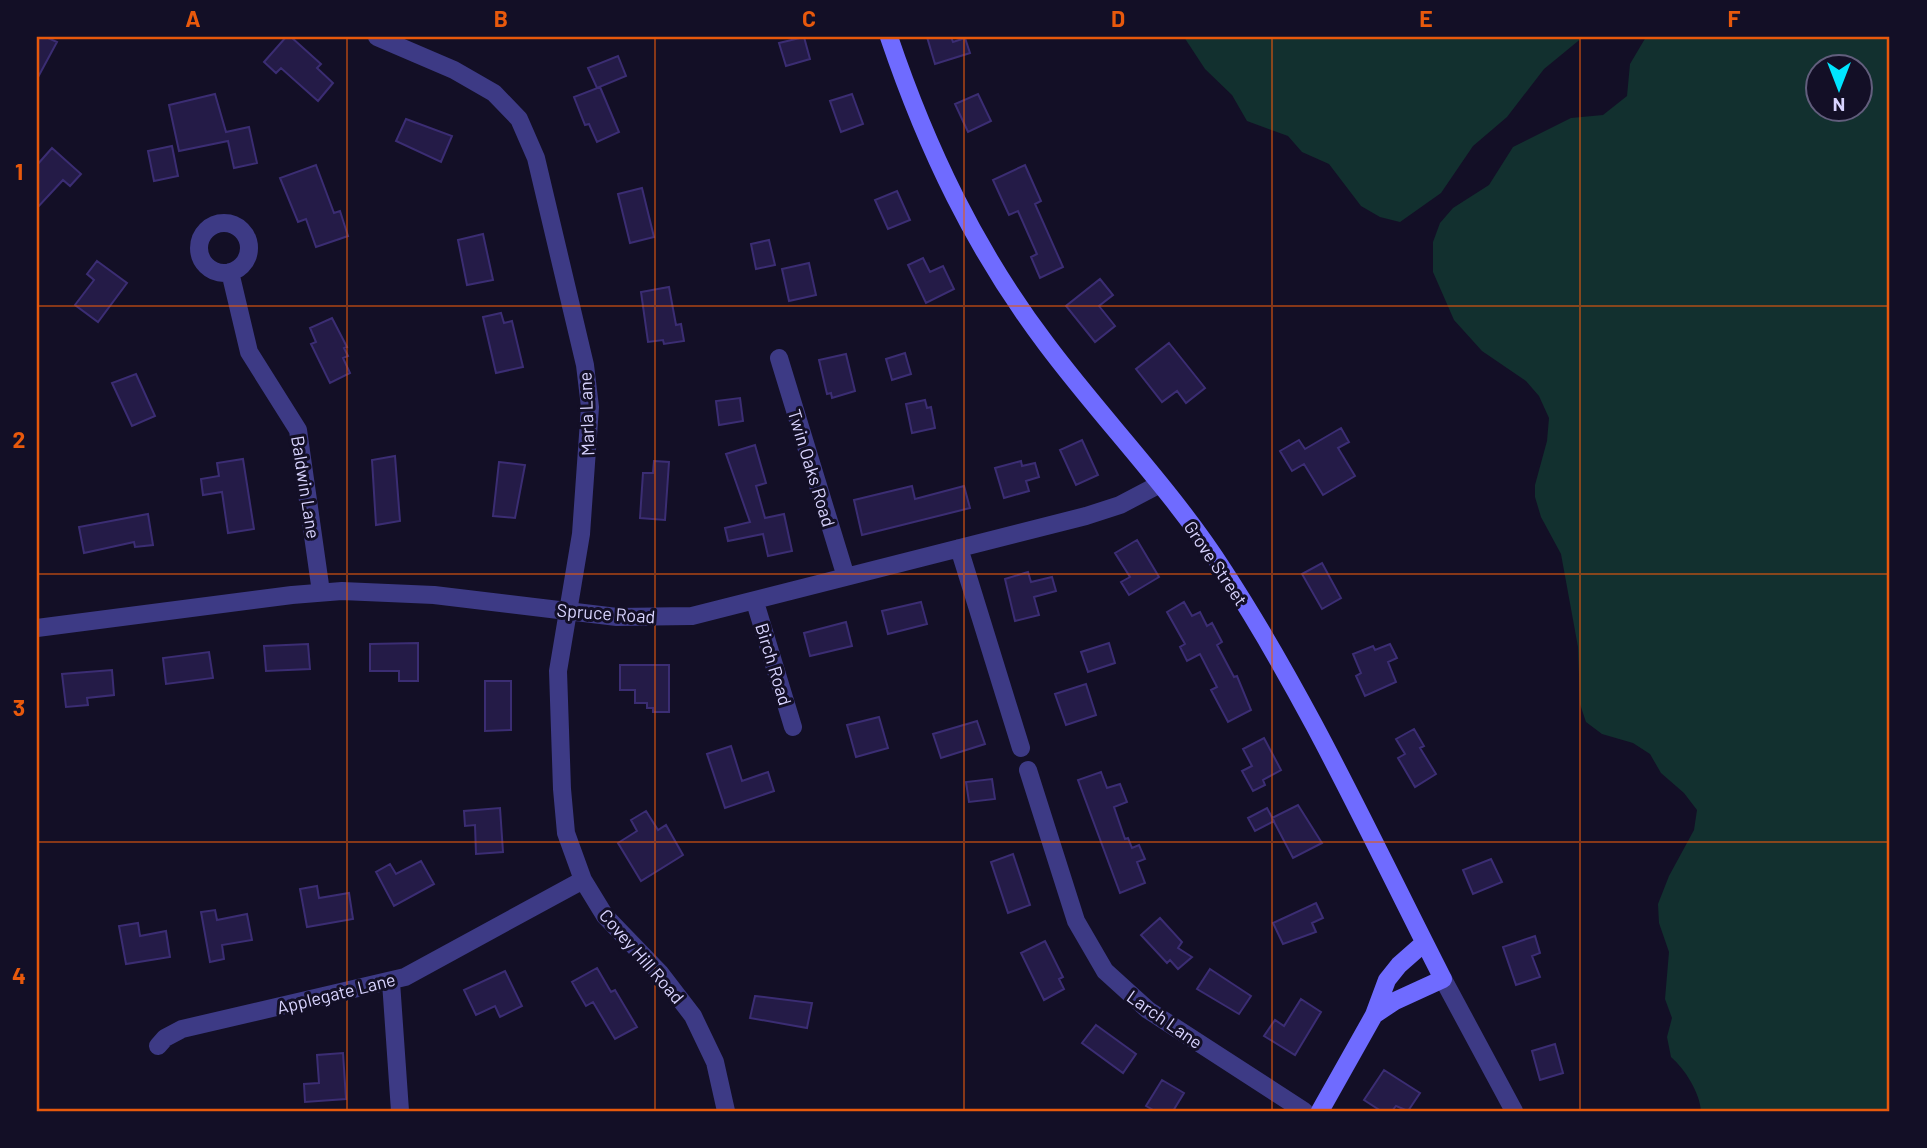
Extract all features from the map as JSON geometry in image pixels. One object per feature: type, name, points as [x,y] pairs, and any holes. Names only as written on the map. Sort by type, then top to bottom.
[{"type":"main road","name":"Grove Street","points":[[888,37],[923,133],[980,247],[1045,343],[1160,484],[1223,570],[1262,633],[1443,979]]},
{"type":"main road","points":[[1320,1111],[1374,1015],[1387,980],[1399,965],[1424,943]]},
{"type":"main road","points":[[1374,1015],[1395,1001],[1443,979]]},
{"type":"street","name":"Marla Lane","points":[[376,37],[462,74],[494,93],[519,119],[536,158],[585,365],[590,407],[581,534],[558,671],[562,789],[568,840],[583,880]]},
{"type":"street","name":"Baldwin Lane","points":[[230,272],[249,352],[298,430],[321,592]]},
{"type":"street","name":"Twin Oaks Road","points":[[779,358],[846,577]]},
{"type":"street","name":"Spruce Road","points":[[37,628],[321,592],[434,595],[632,618],[675,617],[755,602],[1093,514],[1126,502],[1160,484]]},
{"type":"street","points":[[959,548],[1021,748]]},
{"type":"street","name":"Birch Road","points":[[755,602],[793,727]]},
{"type":"street","name":"Larch Lane","points":[[1028,770],[1076,921],[1105,971],[1148,1010],[1304,1111]]},
{"type":"street","name":"Applegate Lane","points":[[158,1046],[165,1038],[182,1029],[391,982],[427,966],[583,880]]},
{"type":"street","name":"Covey Hill Road","points":[[583,880],[605,916],[660,973],[693,1016],[715,1062],[726,1111]]},
{"type":"street","name":"Grove Street","points":[[1443,979],[1514,1111]]},
{"type":"street","points":[[391,982],[401,1111]]},
{"type":"green space","points":[[1184,37],[1583,37],[1544,69],[1507,117],[1473,146],[1441,193],[1400,222],[1380,217],[1361,206],[1329,164],[1302,152],[1288,136],[1247,121],[1232,95],[1205,69]]},
{"type":"green space","points":[[1646,37],[1890,37],[1890,1111],[1701,1111],[1691,1082],[1671,1057],[1667,1037],[1672,1018],[1665,999],[1669,952],[1659,923],[1658,904],[1669,876],[1694,830],[1697,810],[1684,793],[1661,773],[1650,754],[1633,743],[1602,734],[1586,722],[1580,704],[1578,647],[1561,554],[1541,517],[1535,497],[1549,418],[1539,396],[1526,381],[1482,351],[1454,320],[1433,272],[1433,242],[1440,223],[1453,208],[1489,185],[1513,147],[1571,118],[1603,115],[1627,96],[1630,64]]},
{"type":"building","points":[[37,37],[46,37],[57,42],[37,79]]},
{"type":"building","points":[[286,37],[291,37],[321,64],[317,68],[333,83],[318,101],[281,68],[276,73],[264,62]]},
{"type":"building","points":[[804,37],[810,59],[786,66],[779,43]]},
{"type":"building","points":[[927,37],[951,37],[953,42],[965,38],[970,53],[935,64]]},
{"type":"building","points":[[618,56],[626,76],[597,88],[588,68]]},
{"type":"building","points":[[600,87],[619,132],[597,142],[589,124],[585,125],[574,97]]},
{"type":"building","points":[[215,94],[226,132],[249,127],[257,163],[234,168],[228,141],[179,151],[169,105]]},
{"type":"building","points":[[852,94],[863,124],[841,132],[830,101]]},
{"type":"building","points":[[978,94],[991,121],[968,132],[955,104]]},
{"type":"building","points":[[406,119],[452,136],[441,162],[396,141]]},
{"type":"building","points":[[172,146],[178,176],[154,181],[148,151]]},
{"type":"building","points":[[52,148],[81,174],[70,186],[63,180],[37,208],[37,165]]},
{"type":"building","points":[[316,165],[334,213],[340,211],[348,236],[316,247],[306,219],[298,222],[280,178]]},
{"type":"building","points":[[1025,165],[1041,201],[1035,204],[1063,267],[1040,278],[1031,257],[1037,254],[1018,211],[1009,215],[993,180]]},
{"type":"building","points":[[642,188],[654,237],[630,243],[618,194]]},
{"type":"building","points":[[897,191],[910,220],[888,229],[875,200]]},
{"type":"building","points":[[483,234],[493,280],[467,285],[458,240]]},
{"type":"building","points":[[769,240],[775,265],[756,269],[751,244]]},
{"type":"building","points":[[923,258],[930,272],[943,266],[954,289],[926,303],[908,265]]},
{"type":"building","points":[[97,261],[127,283],[98,322],[75,305],[94,280],[87,274]]},
{"type":"building","points":[[809,263],[816,295],[789,301],[782,269]]},
{"type":"building","points":[[1100,279],[1113,295],[1099,306],[1115,326],[1095,342],[1066,306]]},
{"type":"building","points":[[669,287],[676,325],[681,324],[684,341],[664,344],[663,340],[648,342],[641,292]]},
{"type":"building","points":[[501,313],[504,323],[512,321],[523,367],[496,373],[483,317]]},
{"type":"building","points":[[332,318],[347,347],[344,348],[348,356],[343,358],[350,373],[330,383],[311,344],[316,342],[310,328]]},
{"type":"building","points":[[1169,343],[1205,388],[1186,403],[1177,391],[1162,402],[1136,369]]},
{"type":"building","points":[[905,353],[911,374],[892,380],[886,359]]},
{"type":"building","points":[[846,354],[855,391],[832,398],[831,393],[827,394],[819,360]]},
{"type":"building","points":[[136,374],[155,416],[132,426],[112,383]]},
{"type":"building","points":[[740,398],[743,421],[719,425],[716,401]]},
{"type":"building","points":[[925,400],[927,408],[931,407],[935,428],[912,433],[906,404]]},
{"type":"building","points":[[1341,428],[1349,442],[1338,448],[1355,476],[1323,495],[1304,464],[1292,471],[1280,451],[1299,440],[1305,449]]},
{"type":"building","points":[[1082,440],[1098,475],[1076,485],[1060,450]]},
{"type":"building","points":[[755,445],[766,483],[756,486],[765,518],[784,514],[792,551],[768,556],[763,534],[728,541],[725,528],[750,522],[726,454]]},
{"type":"building","points":[[395,456],[400,521],[376,525],[372,460]]},
{"type":"building","points":[[243,459],[254,529],[228,533],[222,492],[203,495],[201,479],[219,476],[217,463]]},
{"type":"building","points":[[654,461],[669,462],[665,520],[640,518],[643,473],[653,473]]},
{"type":"building","points":[[1021,461],[1022,466],[1035,463],[1039,477],[1026,481],[1029,491],[1004,498],[995,468]]},
{"type":"building","points":[[499,462],[525,465],[515,518],[493,516]]},
{"type":"building","points":[[912,486],[915,499],[964,486],[970,508],[862,535],[854,500]]},
{"type":"building","points":[[148,514],[153,545],[135,547],[134,542],[84,553],[79,527]]},
{"type":"building","points":[[1137,540],[1159,577],[1129,595],[1121,582],[1130,577],[1115,553]]},
{"type":"building","points":[[1322,563],[1341,598],[1322,609],[1302,574]]},
{"type":"building","points":[[1028,572],[1031,582],[1052,577],[1056,591],[1034,597],[1039,615],[1015,621],[1005,579]]},
{"type":"building","points":[[921,602],[927,624],[888,634],[882,611]]},
{"type":"building","points":[[1184,602],[1192,616],[1200,612],[1207,626],[1212,623],[1222,642],[1217,645],[1234,677],[1237,676],[1251,710],[1228,722],[1211,690],[1217,687],[1200,654],[1187,661],[1180,647],[1185,644],[1167,612]]},
{"type":"building","points":[[846,622],[852,646],[810,656],[804,633]]},
{"type":"building","points":[[418,643],[418,681],[399,681],[399,671],[370,671],[370,644]]},
{"type":"building","points":[[1109,643],[1115,663],[1088,672],[1081,652]]},
{"type":"building","points":[[308,644],[310,669],[266,671],[264,646]]},
{"type":"building","points":[[1390,644],[1397,658],[1388,662],[1396,682],[1365,696],[1356,676],[1361,673],[1353,654],[1373,646],[1375,650]]},
{"type":"building","points":[[209,652],[213,678],[166,684],[163,658]]},
{"type":"building","points":[[620,665],[669,665],[669,712],[653,712],[653,708],[647,708],[647,703],[635,703],[635,690],[620,690]]},
{"type":"building","points":[[112,670],[114,695],[87,698],[88,705],[66,707],[62,674]]},
{"type":"building","points":[[485,681],[511,681],[511,730],[485,731]]},
{"type":"building","points":[[1086,684],[1096,715],[1066,725],[1055,694]]},
{"type":"building","points":[[879,717],[888,748],[856,757],[847,725]]},
{"type":"building","points":[[977,721],[985,744],[941,758],[933,734]]},
{"type":"building","points":[[1414,729],[1424,746],[1420,748],[1436,774],[1415,787],[1398,758],[1405,754],[1396,739]]},
{"type":"building","points":[[1264,738],[1281,770],[1263,780],[1265,785],[1253,791],[1242,771],[1252,766],[1243,749]]},
{"type":"building","points":[[731,746],[742,781],[768,772],[774,791],[725,808],[707,754]]},
{"type":"building","points":[[1101,772],[1107,788],[1120,784],[1127,802],[1114,807],[1125,839],[1128,838],[1132,848],[1139,845],[1145,859],[1137,862],[1145,883],[1120,893],[1078,780]]},
{"type":"building","points":[[992,779],[995,799],[969,802],[966,782]]},
{"type":"building","points":[[1298,805],[1322,843],[1293,858],[1272,818]]},
{"type":"building","points":[[500,808],[503,852],[476,854],[475,825],[465,826],[464,811]]},
{"type":"building","points":[[1267,808],[1274,821],[1255,831],[1248,818]]},
{"type":"building","points":[[646,811],[658,830],[666,825],[683,855],[641,881],[618,843],[637,831],[631,820]]},
{"type":"building","points":[[1013,854],[1030,905],[1008,913],[991,862]]},
{"type":"building","points":[[1491,859],[1502,882],[1473,894],[1463,870]]},
{"type":"building","points":[[421,861],[434,884],[394,906],[376,872],[390,864],[396,874]]},
{"type":"building","points":[[317,886],[319,898],[349,893],[353,919],[307,927],[300,889]]},
{"type":"building","points":[[1316,903],[1323,918],[1312,923],[1316,932],[1283,944],[1273,923]]},
{"type":"building","points":[[215,910],[217,920],[247,914],[252,940],[222,945],[224,959],[210,962],[201,912]]},
{"type":"building","points":[[1160,918],[1182,942],[1178,948],[1192,957],[1178,969],[1170,960],[1167,963],[1141,935]]},
{"type":"building","points":[[138,923],[140,936],[166,931],[170,957],[126,964],[119,926]]},
{"type":"building","points":[[1535,936],[1540,953],[1532,956],[1540,977],[1516,985],[1503,947]]},
{"type":"building","points":[[1045,941],[1063,977],[1059,979],[1064,989],[1044,1000],[1021,953]]},
{"type":"building","points":[[597,968],[611,992],[615,990],[637,1027],[615,1039],[593,1002],[586,1006],[572,982]]},
{"type":"building","points":[[1210,969],[1251,996],[1239,1014],[1197,989]]},
{"type":"building","points":[[505,971],[522,1006],[500,1017],[495,1006],[476,1015],[464,990]]},
{"type":"building","points":[[755,996],[812,1003],[807,1028],[750,1018]]},
{"type":"building","points":[[1301,999],[1321,1012],[1295,1055],[1264,1036],[1275,1020],[1284,1026]]},
{"type":"building","points":[[1096,1025],[1136,1054],[1123,1073],[1082,1043]]},
{"type":"building","points":[[1555,1044],[1563,1073],[1540,1080],[1532,1051]]},
{"type":"building","points":[[343,1053],[346,1099],[305,1102],[304,1084],[319,1083],[317,1055]]},
{"type":"building","points":[[1384,1070],[1420,1093],[1408,1111],[1396,1106],[1392,1111],[1381,1111],[1364,1100]]},
{"type":"building","points":[[1162,1080],[1184,1093],[1173,1111],[1155,1111],[1146,1106]]}]
